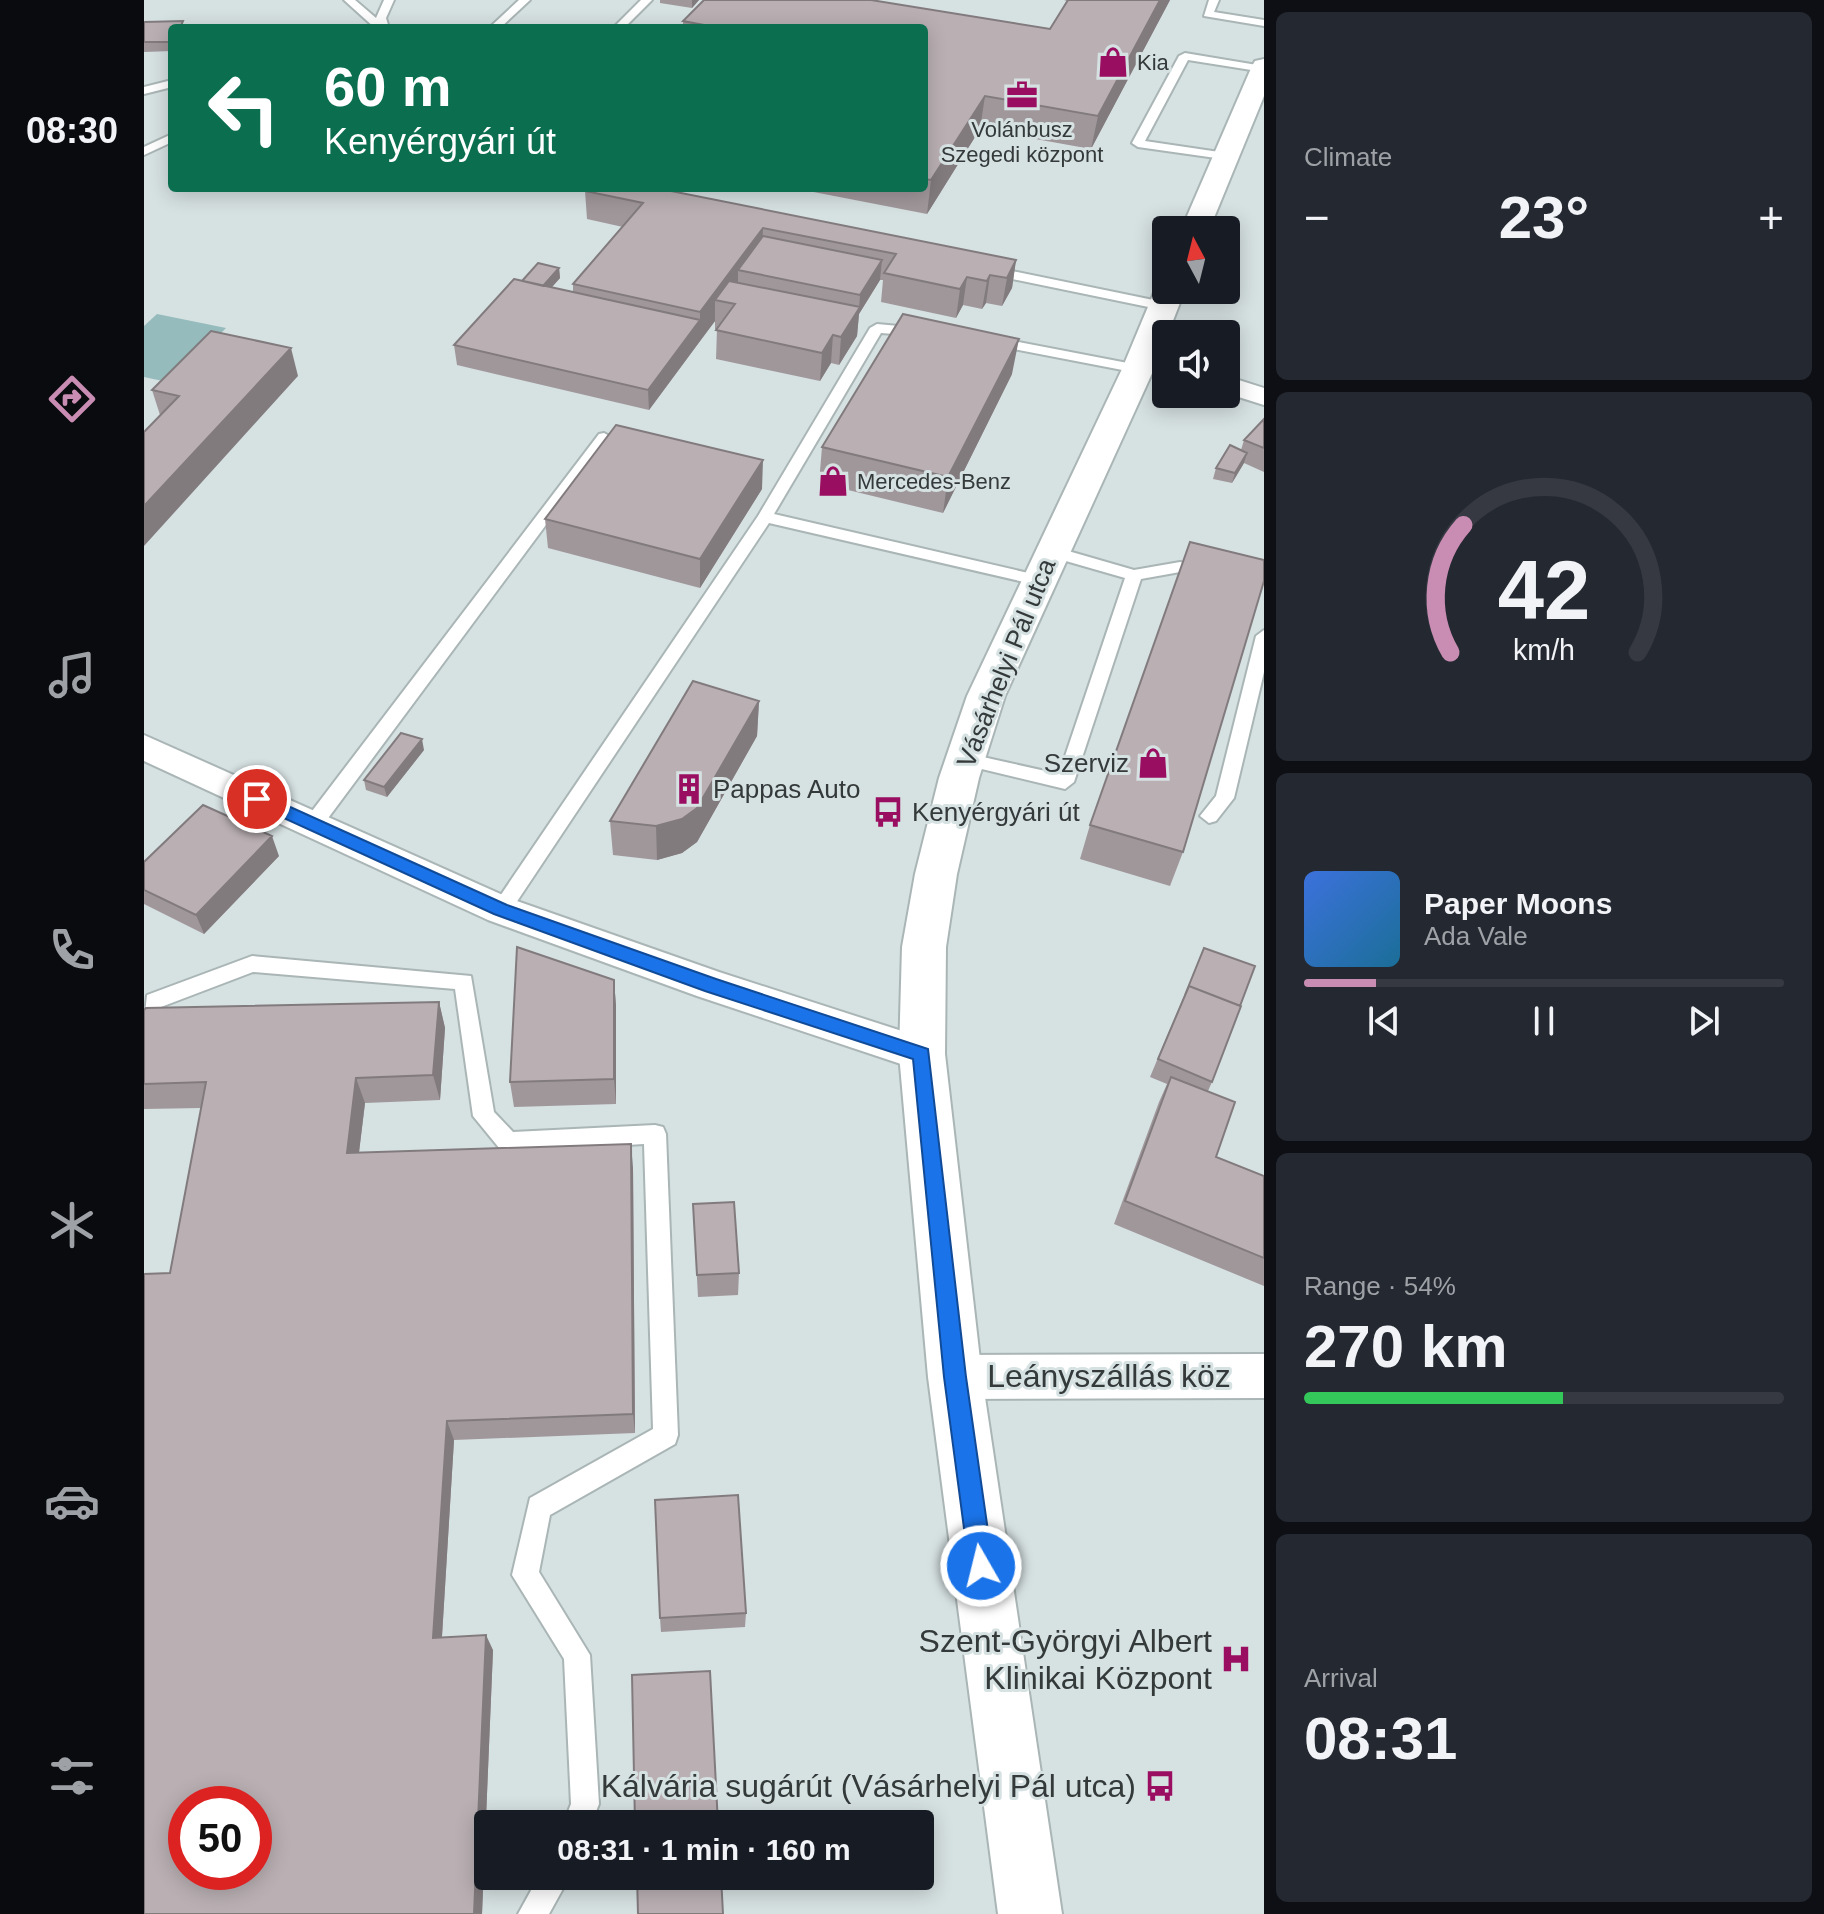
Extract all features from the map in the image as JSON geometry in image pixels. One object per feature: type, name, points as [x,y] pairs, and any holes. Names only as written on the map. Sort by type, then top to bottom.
[{"type":"main road","points":[[1201,216],[1263,67]]},
{"type":"main road","name":"Vásárhelyi Pál utca","points":[[1030,1914],[955,1377],[922,1054],[924,947],[936,874],[965,759],[986,696],[1044,566],[1149,363],[1164,304]]},
{"type":"street","points":[[1240,389],[1264,397]]},
{"type":"street","points":[[144,747],[501,910],[711,985],[922,1054]]},
{"type":"street","name":"Leányszállás köz","points":[[955,1377],[1264,1376]]},
{"type":"lane","points":[[349,0],[377,24]]},
{"type":"lane","points":[[382,24],[389,0]]},
{"type":"lane","points":[[498,24],[525,0]]},
{"type":"lane","points":[[622,24],[647,0]]},
{"type":"lane","points":[[1214,0],[1208,14],[1264,23]]},
{"type":"lane","points":[[1226,157],[1138,143],[1185,56],[1263,67]]},
{"type":"lane","points":[[144,75],[168,76]]},
{"type":"lane","points":[[144,91],[168,84]]},
{"type":"lane","points":[[144,151],[168,140]]},
{"type":"lane","points":[[973,267],[1152,296]]},
{"type":"lane","points":[[501,910],[765,517],[877,328],[938,334]]},
{"type":"lane","points":[[983,339],[1149,363]]},
{"type":"lane","points":[[313,824],[604,437]]},
{"type":"lane","points":[[765,517],[1044,566],[1134,575],[1180,567],[1222,576]]},
{"type":"lane","points":[[965,759],[1065,782],[1134,575]]},
{"type":"lane","points":[[1209,816],[1225,798],[1264,636]]},
{"type":"lane","points":[[144,1015],[154,1001],[252,964],[464,982],[484,1116],[508,1142],[655,1134],[666,1435],[539,1507],[525,1575],[577,1655],[585,1804],[583,1810]]},
{"type":"lane","points":[[533,1914],[547,1890]]},
{"type":"shaded area","points":[[157,314],[226,328],[172,383],[144,377],[144,326]]},
{"type":"building","name":"Volánbusz Szegedi központ","points":[[704,0],[871,0],[1050,29],[1068,0],[1160,0],[1098,116],[985,96],[931,180],[928,180],[928,24],[699,24],[683,21]]},
{"type":"building","points":[[183,21],[182,24],[168,24],[168,42],[144,42],[144,22]]},
{"type":"building","points":[[590,192],[676,192],[1016,260],[1007,278],[990,275],[987,281],[967,277],[960,289],[884,273],[896,254],[763,228],[700,312],[573,284],[643,203]]},
{"type":"building","points":[[763,236],[882,260],[860,295],[738,270]]},
{"type":"building","points":[[538,263],[559,268],[543,286],[522,281]]},
{"type":"building","points":[[514,279],[700,320],[648,390],[454,345]]},
{"type":"building","points":[[729,281],[860,307],[841,337],[833,335],[822,353],[716,330],[735,304],[715,300]]},
{"type":"building","points":[[903,314],[1019,339],[948,477],[822,447]]},
{"type":"building","points":[[211,331],[291,348],[144,506],[144,432],[179,396],[152,390]]},
{"type":"building","points":[[1264,419],[1264,448],[1244,440]]},
{"type":"building","points":[[616,425],[763,460],[700,559],[545,519]]},
{"type":"building","points":[[1230,445],[1247,453],[1235,473],[1216,468]]},
{"type":"building","points":[[1190,542],[1264,560],[1264,581],[1183,852],[1090,825]]},
{"type":"building","points":[[693,681],[759,701],[697,808],[682,819],[656,826],[610,821]]},
{"type":"building","points":[[401,733],[422,739],[384,787],[364,780]]},
{"type":"building","points":[[203,805],[272,836],[196,915],[144,890],[144,862]]},
{"type":"building","points":[[517,947],[614,980],[614,1079],[510,1082]]},
{"type":"building","points":[[1204,948],[1255,966],[1240,1006],[1189,986],[1185,995]]},
{"type":"building","points":[[1189,986],[1241,1006],[1212,1082],[1158,1059]]},
{"type":"building","points":[[439,1002],[433,1075],[356,1078],[347,1153],[631,1144],[633,1414],[447,1421],[433,1638],[486,1635],[478,1810],[474,1810],[474,1914],[144,1914],[144,1274],[170,1273],[206,1082],[144,1084],[144,1010]]},
{"type":"building","points":[[1171,1077],[1235,1102],[1216,1157],[1264,1176],[1264,1258],[1125,1201]]},
{"type":"building","points":[[734,1202],[739,1273],[697,1275],[693,1204]]},
{"type":"building","points":[[738,1495],[746,1613],[660,1618],[655,1500]]},
{"type":"building","points":[[710,1671],[717,1810],[635,1810],[632,1675]]},
{"type":"building","points":[[637,1890],[722,1890],[723,1914],[638,1914]]},
{"type":"place","name":"Kia","points":[[1113,62]]},
{"type":"place","name":"Volánbusz Szegedi központ","points":[[1022,95]]},
{"type":"place","name":"Mercedes-Benz","points":[[833,481]]},
{"type":"place","name":"Szerviz","points":[[1153,763]]},
{"type":"place","name":"Pappas Auto","points":[[689,789]]},
{"type":"place","name":"Kenyérgyári út","points":[[888,812]]},
{"type":"place","name":"Szent-Györgyi Albert Klinikai Központ","points":[[1236,1659]]},
{"type":"place","name":"Kálvária sugárút (Vásárhelyi Pál utca)","points":[[1160,1786]]},
{"type":"route","points":[[257,799],[501,910],[711,985],[922,1054],[955,1377],[981,1566]]}]
